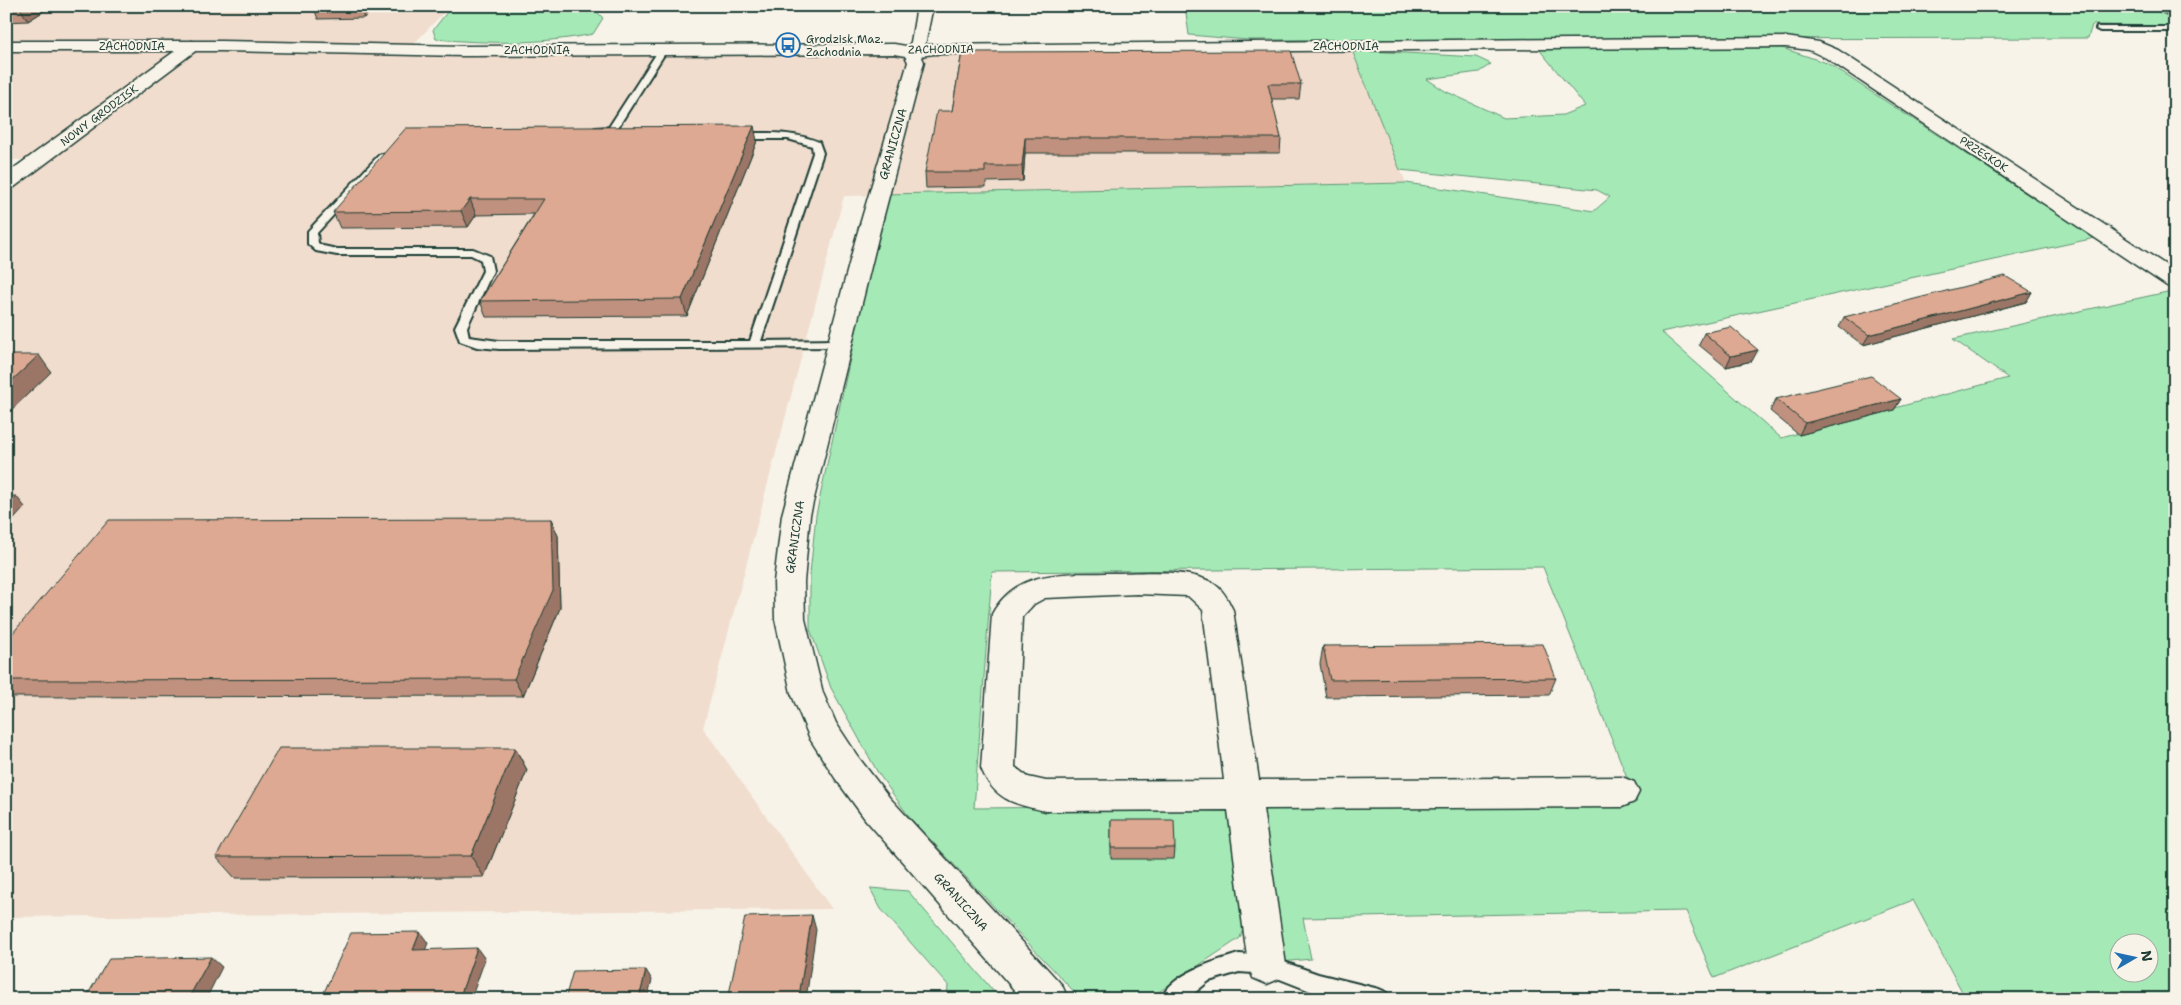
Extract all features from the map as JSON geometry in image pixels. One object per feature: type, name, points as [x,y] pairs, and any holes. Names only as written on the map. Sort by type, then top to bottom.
[{"type":"street","name":"GRANICZNA","points":[[925,6],[920,42],[912,52],[916,62],[796,516],[791,548],[789,582],[790,619],[807,693],[822,729],[847,768],[877,808],[1048,999]]},
{"type":"street","name":"ZACHODNIA","points":[[6,46],[192,46],[464,51],[894,49],[912,52],[944,49],[1786,42]]},
{"type":"street","name":"PRZESKOK","points":[[1786,42],[1814,45],[1832,54],[2175,281]]},
{"type":"street","name":"NOWY GRODZISK","points":[[6,184],[192,46]]},
{"type":"street","points":[[1267,965],[1244,794],[1218,610],[1213,599],[1205,592],[1178,584],[1048,585],[1035,589],[1016,603],[1007,614],[998,768],[1000,776],[1009,785],[1027,792],[1046,796],[1244,794],[1622,792]]},
{"type":"lane","points":[[2156,6],[2175,15]]},
{"type":"lane","points":[[2100,29],[2175,29]]},
{"type":"lane","points":[[583,130],[614,134],[662,50]]},
{"type":"lane","points":[[726,136],[806,138],[816,144],[818,153],[754,345]]},
{"type":"lane","points":[[392,146],[312,233],[313,244],[320,249],[337,252],[473,252],[486,258],[488,271],[461,327],[464,339],[477,343],[499,345],[840,344]]},
{"type":"lane","points":[[1171,999],[1204,973],[1239,963],[1267,965],[1318,984],[1379,999]]},
{"type":"shaded area","points":[[6,6],[450,6],[404,54],[1352,50],[1406,183],[844,196],[703,728],[832,909],[6,917],[6,190],[48,160],[6,160]]},
{"type":"green space","points":[[452,6],[583,6],[593,8],[603,18],[593,34],[554,40],[476,42],[436,39],[433,30]]},
{"type":"green space","points":[[1185,6],[2146,6],[2175,20],[2175,26],[2092,25],[2088,38],[1248,40],[1189,35]]},
{"type":"green space","points":[[1538,48],[1782,48],[1827,63],[2095,238],[1661,332],[1781,438],[2008,378],[1953,339],[2167,292],[2175,297],[2175,999],[1966,999],[1913,900],[1714,978],[1686,911],[1303,918],[1311,959],[1281,962],[1254,806],[1637,802],[1543,567],[992,572],[974,808],[1233,806],[1247,918],[1240,938],[1148,999],[1081,999],[910,818],[878,773],[831,688],[810,629],[810,574],[816,515],[886,194],[1406,183],[1594,211],[1610,197],[1597,190],[1400,170],[1352,50],[1476,57],[1491,64],[1479,72],[1427,79],[1445,91],[1504,118],[1563,115],[1585,106]]},
{"type":"green space","points":[[870,888],[908,891],[1000,999],[947,999],[948,985],[881,909]]},
{"type":"building","points":[[6,6],[23,6],[20,8],[6,8]]},
{"type":"building","points":[[1291,51],[1301,84],[1268,84],[1281,138],[1025,138],[1022,166],[985,166],[985,172],[925,172],[937,111],[952,111],[962,52]]},
{"type":"building","points":[[754,126],[682,299],[480,301],[544,199],[470,199],[461,211],[333,212],[406,128]]},
{"type":"building","points":[[2005,276],[2032,292],[1869,335],[1844,317]]},
{"type":"building","points":[[1731,327],[1758,350],[1731,356],[1704,333]]},
{"type":"building","points":[[6,355],[39,355],[6,386]]},
{"type":"building","points":[[1871,376],[1901,399],[1805,423],[1776,399]]},
{"type":"building","points":[[6,496],[16,496],[6,506]]},
{"type":"building","points":[[551,519],[553,590],[514,679],[6,680],[6,641],[109,520]]},
{"type":"building","points":[[1543,644],[1556,678],[1330,680],[1323,646]]},
{"type":"building","points":[[279,748],[515,748],[471,856],[216,857]]},
{"type":"building","points":[[1111,820],[1174,820],[1175,848],[1111,848]]},
{"type":"building","points":[[812,915],[799,996],[901,995],[900,999],[728,999],[745,917]]},
{"type":"building","points":[[420,932],[413,950],[477,948],[459,999],[321,999],[351,933]]},
{"type":"building","points":[[211,957],[188,999],[85,999],[109,959]]},
{"type":"building","points":[[646,970],[639,999],[565,999],[573,971]]},
{"type":"place","name":"Grodzisk Maz. Zachodnia","points":[[788,45]]}]
